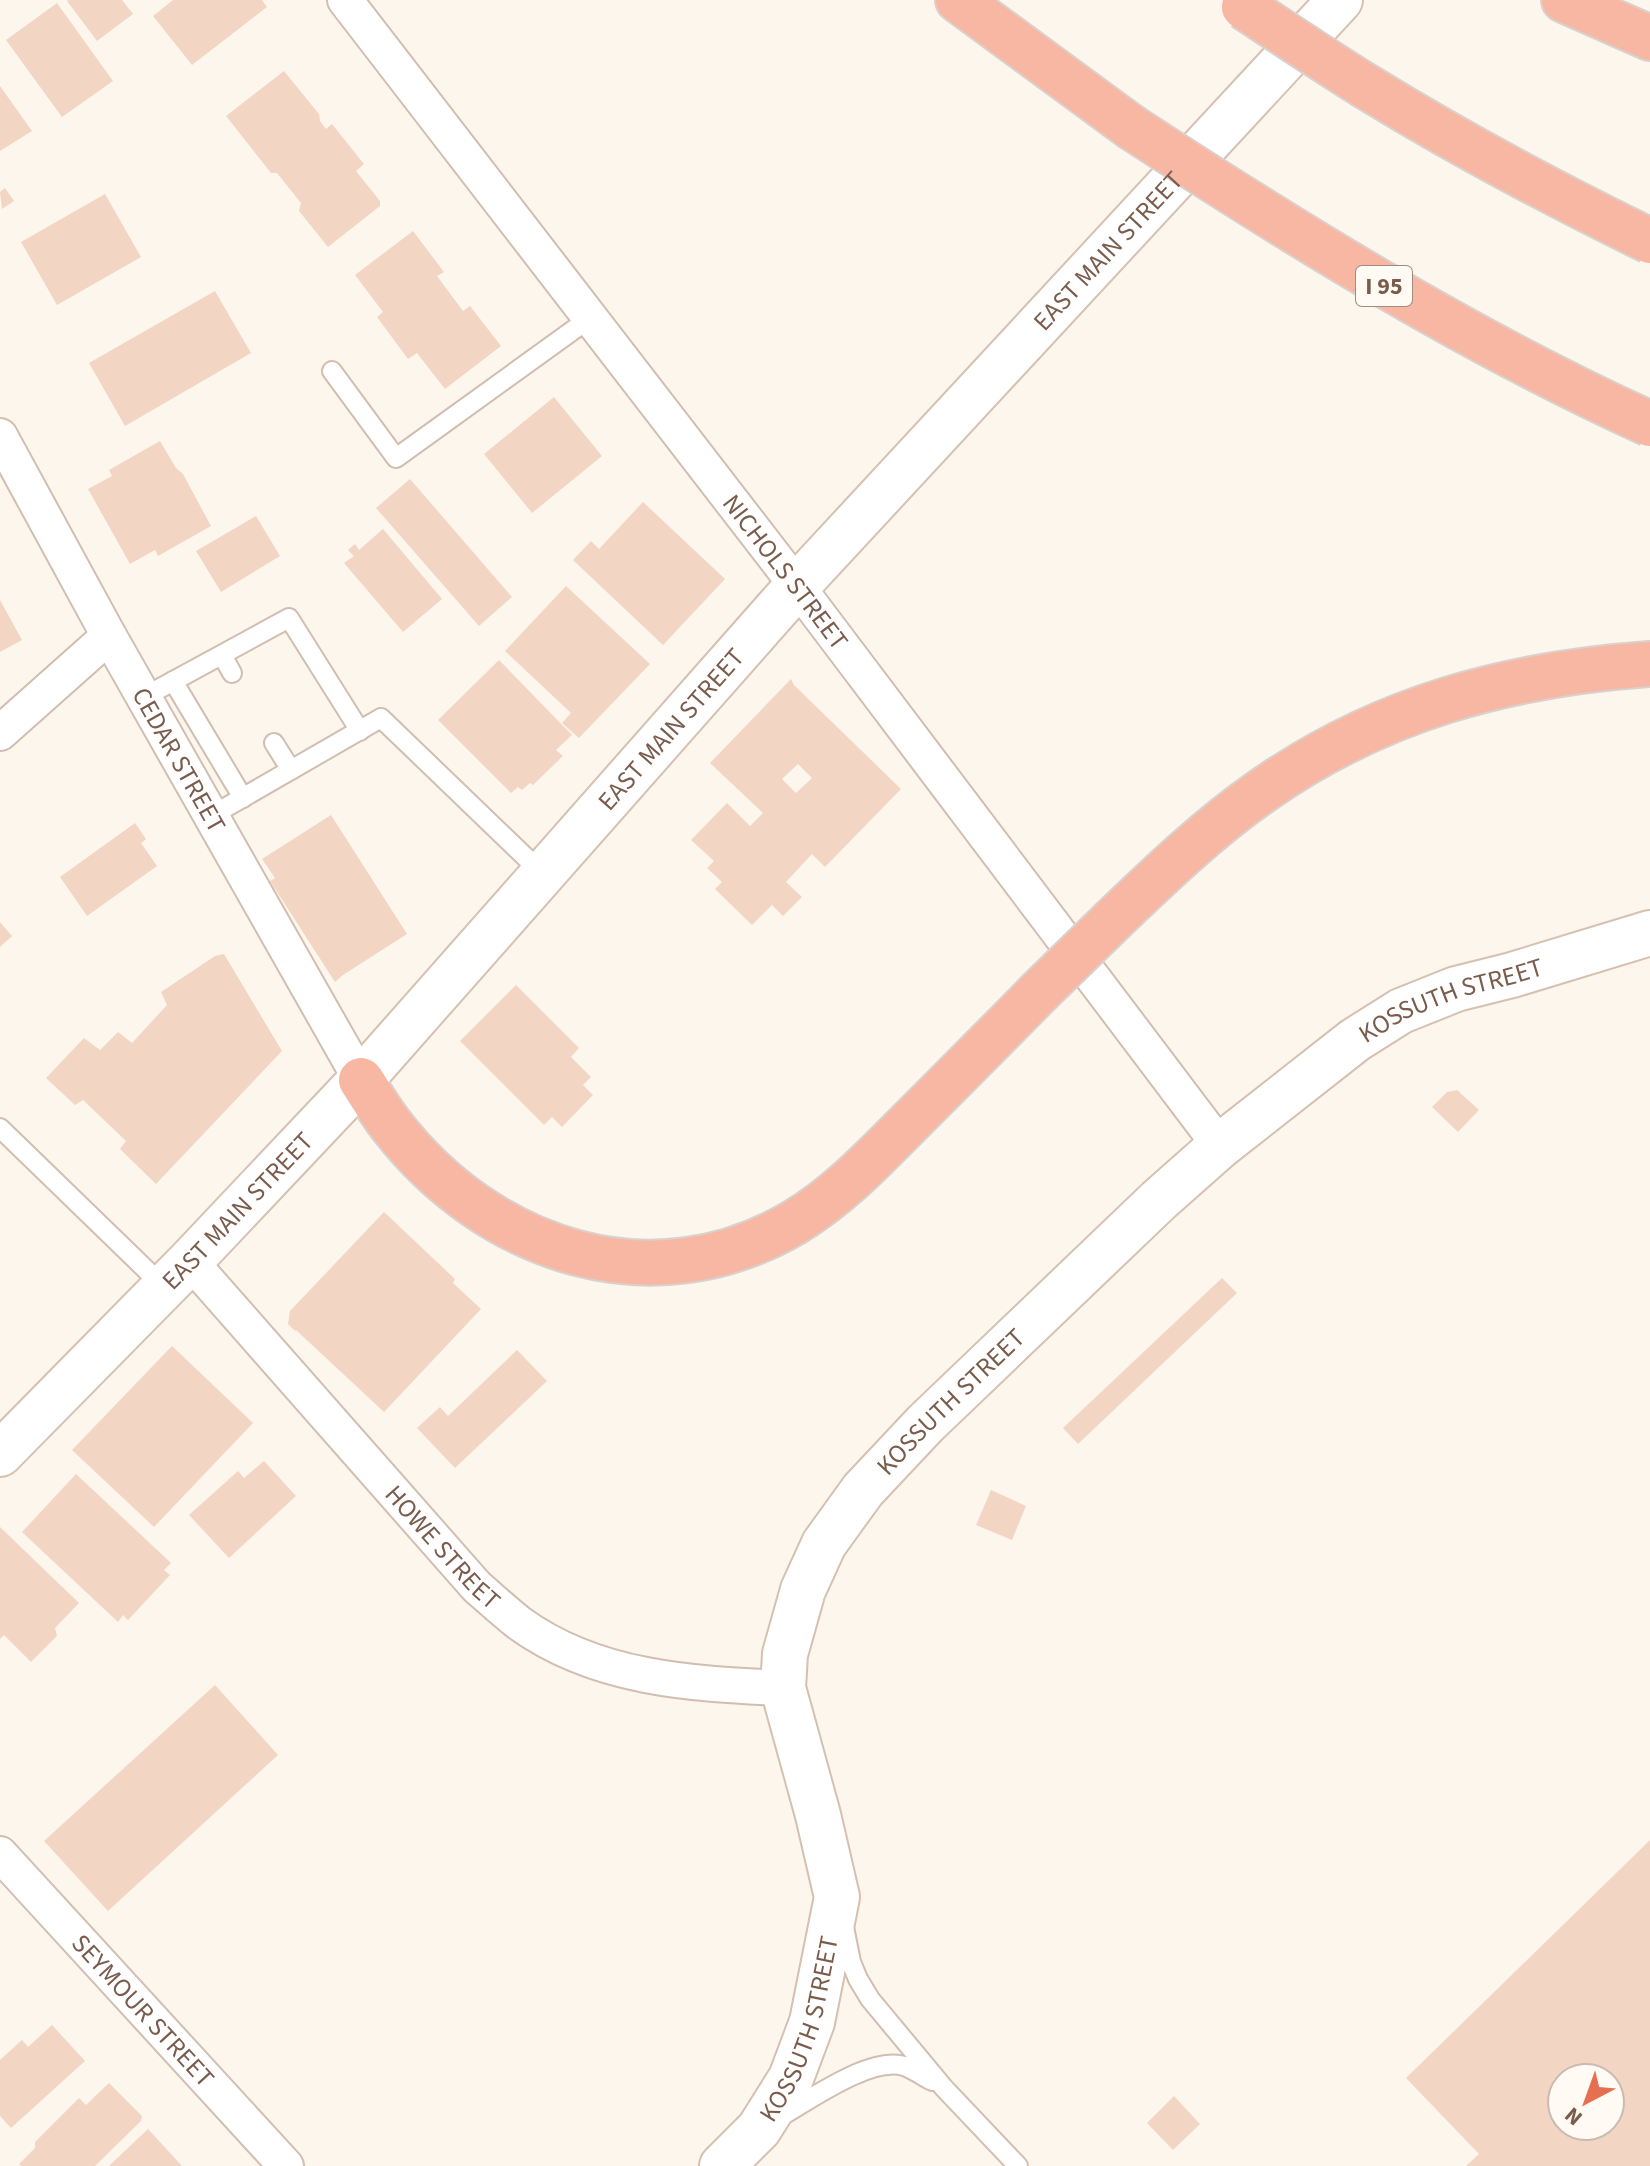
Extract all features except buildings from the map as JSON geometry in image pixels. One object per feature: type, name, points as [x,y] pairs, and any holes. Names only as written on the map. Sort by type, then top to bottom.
[{"type":"highway","name":"I 95","points":[[958,0],[1131,127],[1256,209],[1461,328],[1650,424]]},
{"type":"highway","points":[[1564,0],[1650,38]]},
{"type":"highway","points":[[1239,4],[1393,102],[1567,200],[1650,241]]},
{"type":"highway","points":[[361,1080],[391,1125],[422,1159],[488,1214],[525,1234],[565,1251],[602,1260],[642,1264],[723,1252],[759,1240],[795,1222],[826,1200],[881,1151],[1038,993],[1183,854],[1299,766],[1381,724],[1468,693],[1561,673],[1650,664]]},
{"type":"main road","name":"EAST MAIN STREET","points":[[0,1454],[361,1080],[797,586],[1340,0]]},
{"type":"main road","name":"KOSSUTH STREET","points":[[722,2166],[759,2129],[791,2078],[812,2022],[837,1897],[822,1829],[783,1688],[785,1654],[803,1590],[824,1544],[863,1490],[925,1424],[1159,1200],[1220,1146],[1355,1040],[1401,1011],[1456,989],[1650,933]]},
{"type":"street","name":"NICHOLS STREET","points":[[345,0],[797,586],[1220,1146]]},
{"type":"street","name":"CEDAR STREET","points":[[0,436],[109,636],[159,689],[211,816],[361,1080]]},
{"type":"street","points":[[0,733],[109,636]]},
{"type":"street","name":"HOWE STREET","points":[[177,1274],[477,1587],[520,1624],[561,1647],[613,1669],[711,1685],[783,1688]]},
{"type":"street","name":"SEYMOUR STREET","points":[[0,1854],[286,2166]]},
{"type":"lane","points":[[332,371],[396,458],[590,318]]},
{"type":"lane","points":[[243,798],[159,689],[289,618],[360,731]]},
{"type":"lane","points":[[222,655],[232,673]]},
{"type":"lane","points":[[211,816],[381,718],[543,874]]},
{"type":"lane","points":[[274,743],[291,770]]},
{"type":"lane","points":[[0,1128],[177,1274]]},
{"type":"lane","points":[[837,1897],[851,1962],[870,1999],[944,2088],[1018,2166]]},
{"type":"lane","points":[[759,2129],[850,2076],[876,2067],[902,2066],[944,2088]]}]
